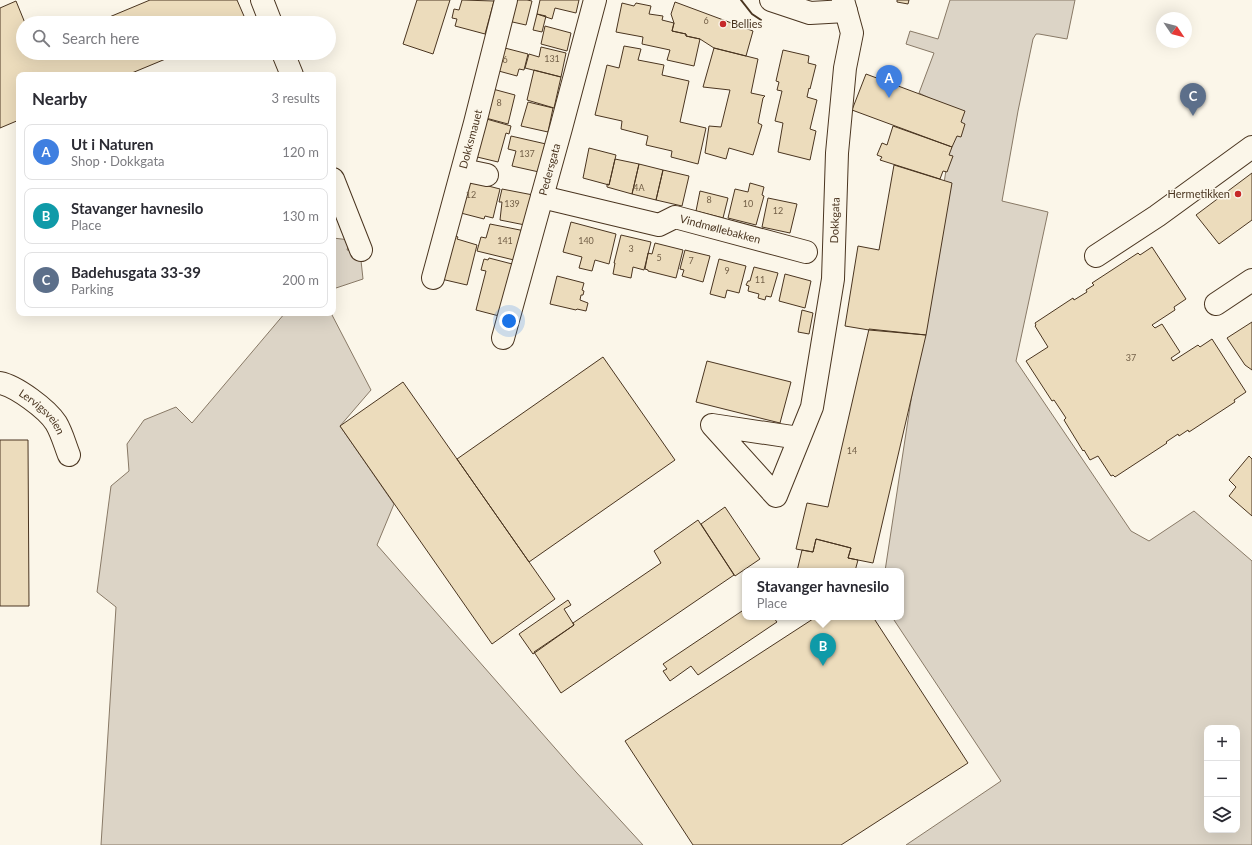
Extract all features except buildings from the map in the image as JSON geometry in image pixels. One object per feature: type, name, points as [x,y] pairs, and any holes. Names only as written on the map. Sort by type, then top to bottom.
[{"type":"street","points":[[262,0],[268,16]]},
{"type":"street","name":"Dokksmauet","points":[[433,278],[463,170],[506,0]]},
{"type":"street","name":"Pedersgata","points":[[503,338],[595,0]]},
{"type":"street","points":[[771,0],[810,13],[844,5]]},
{"type":"street","name":"Dokkgata","points":[[799,438],[812,407],[833,279],[837,152],[835,89],[845,68],[852,33],[844,5]]},
{"type":"street","points":[[286,60],[291,72]]},
{"type":"street","points":[[1096,256],[1156,216],[1252,147]]},
{"type":"street","points":[[463,170],[487,175]]},
{"type":"street","points":[[336,187],[361,250]]},
{"type":"street","name":"Vindmøllebakken","points":[[542,197],[659,225],[674,217],[806,252]]},
{"type":"street","points":[[1216,304],[1252,280]]},
{"type":"street","name":"Lervigsveien","points":[[0,383],[21,392],[49,415],[60,432],[69,455]]},
{"type":"shaded area","points":[[950,0],[1075,0],[1067,39],[1036,34],[1033,39],[1018,111],[1002,201],[1048,212],[1016,361],[1131,531],[1149,541],[1194,511],[1252,561],[1252,845],[906,845],[1001,781],[894,620],[904,620],[904,568],[885,568],[955,111],[919,93],[934,53],[906,44],[910,31],[938,39]]},
{"type":"shaded area","points":[[336,238],[350,240],[347,250],[360,251],[363,279],[336,288]]},
{"type":"shaded area","points":[[282,316],[333,316],[371,390],[340,426],[394,504],[377,545],[576,772],[643,845],[101,845],[116,607],[97,592],[111,486],[129,471],[127,444],[144,420],[176,407],[192,423]]},
{"type":"wall","points":[[741,0],[752,14],[761,20]]},
{"type":"place","name":"Bellies","points":[[723,24]]},
{"type":"place","name":"Ut i Naturen","points":[[889,98]]},
{"type":"place","name":"Badehusgata 33-39","points":[[1193,116]]},
{"type":"place","name":"Hermetikken","points":[[1238,194]]},
{"type":"place","name":"Stavanger havnesilo","points":[[823,666]]}]
